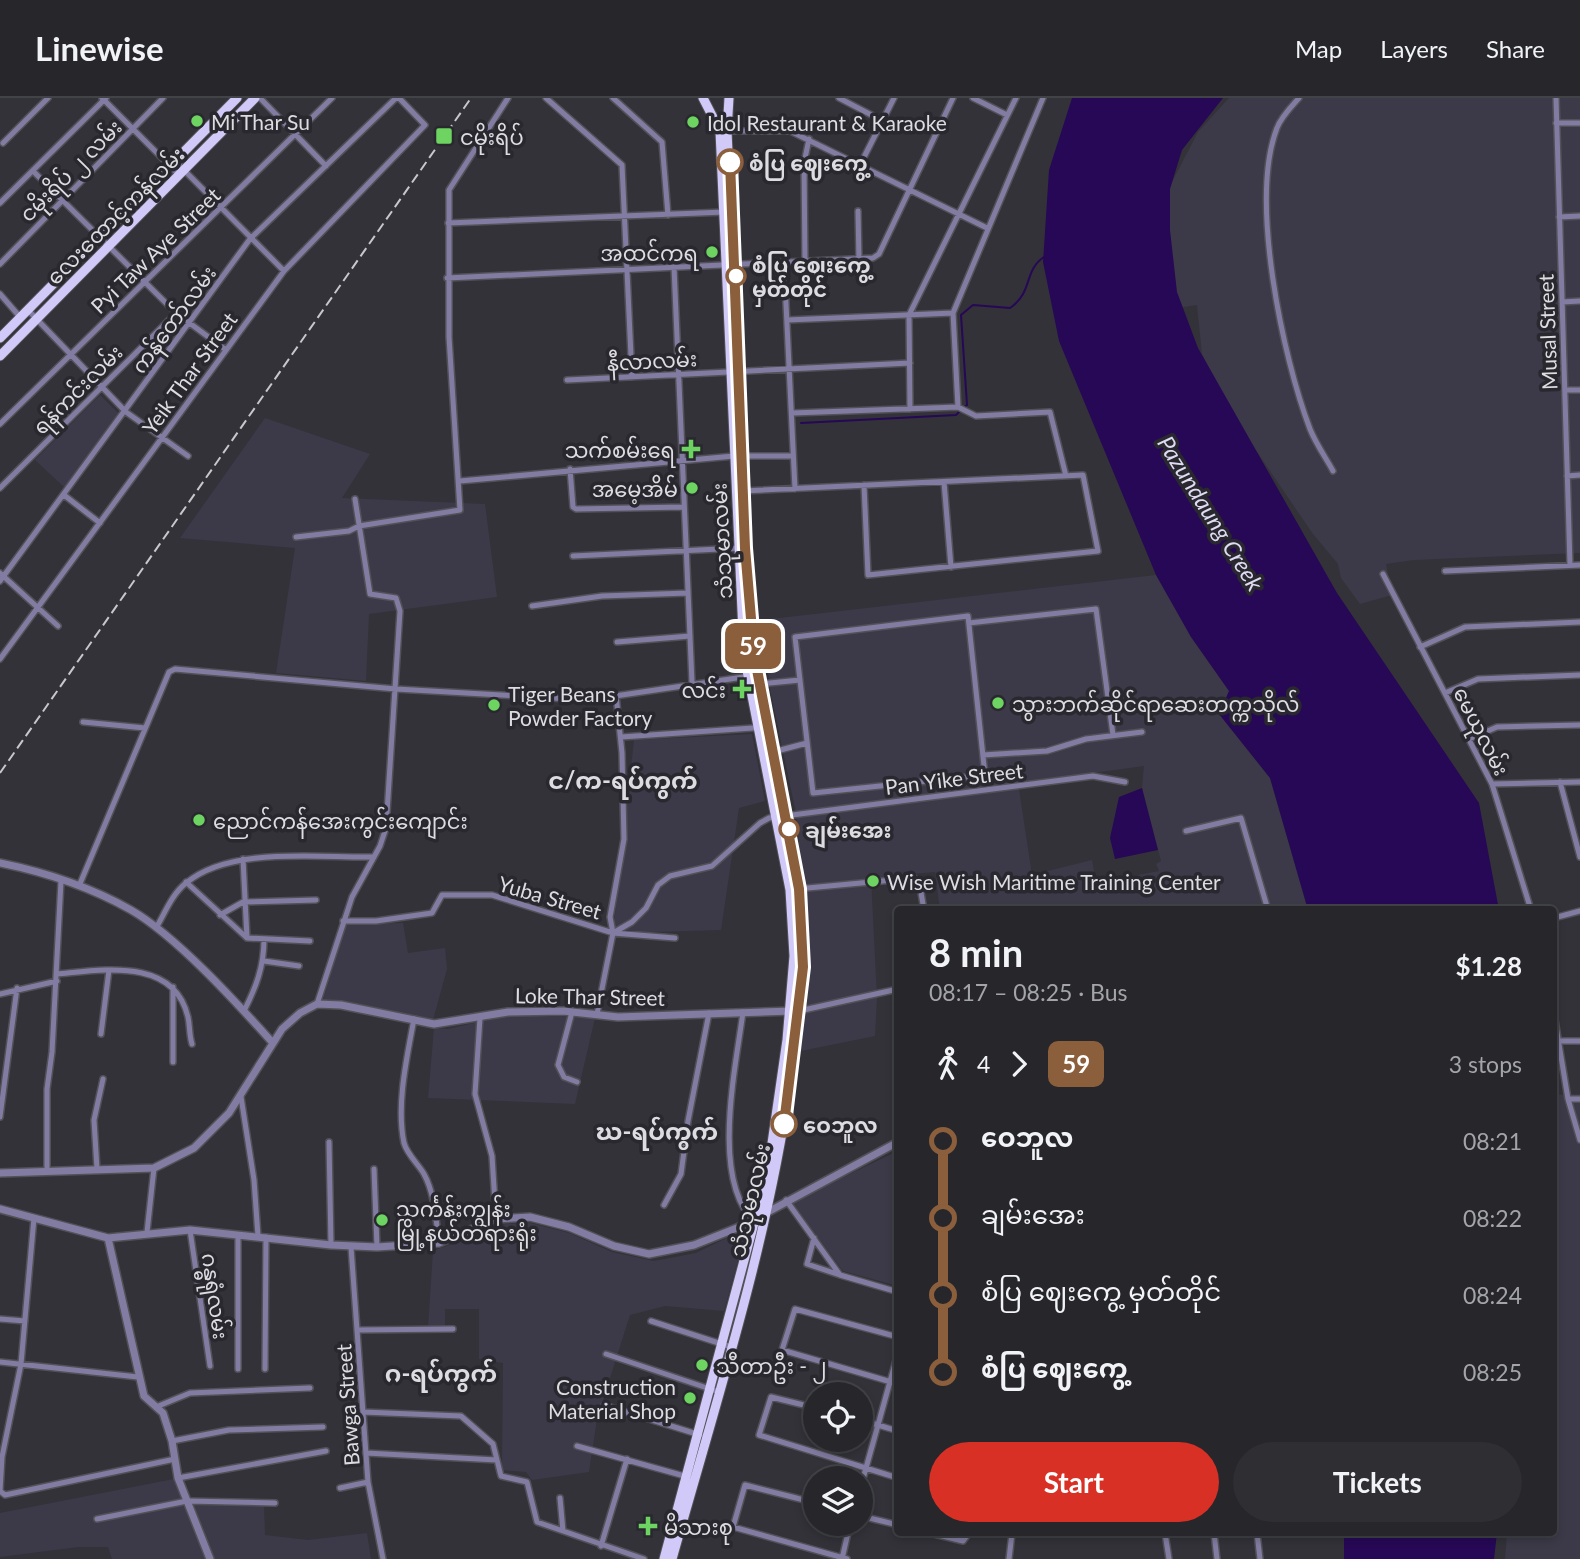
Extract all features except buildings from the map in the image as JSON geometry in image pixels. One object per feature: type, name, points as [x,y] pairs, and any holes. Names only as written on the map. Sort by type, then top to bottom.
[{"type":"main road","name":"လေးထောင့်ကန်လမ်း","points":[[0,338],[237,98]]},
{"type":"main road","name":"လေးထောင့်ကန်လမ်း","points":[[0,356],[255,98]]},
{"type":"main road","name":"သံသုမာလမ်း","points":[[703,98],[724,131]]},
{"type":"main road","name":"သံသုမာလမ်း","points":[[672,1559],[773,1143],[803,967],[795,889],[754,679],[742,548],[724,131],[729,98]]},
{"type":"main road","name":"သံသုမာလမ်း","points":[[738,456],[743,491],[742,548]]},
{"type":"main road","name":"သံသုမာလမ်း","points":[[754,679],[764,728],[773,752],[782,816]]},
{"type":"main road","name":"သံသုမာလမ်း","points":[[726,1345],[767,1212],[785,1118],[795,1011]]},
{"type":"main road","name":"သံသုမာလမ်း","points":[[664,1559],[691,1477]]},
{"type":"street","points":[[3,143],[48,98]]},
{"type":"street","name":"ငမိုးရိပ် ၂ လမ်း","points":[[0,264],[163,98]]},
{"type":"street","points":[[260,98],[326,166]]},
{"type":"street","name":"Pyi Taw Aye Street","points":[[0,424],[332,98]]},
{"type":"street","name":"Yeik Thar Street","points":[[0,659],[284,271],[425,125],[398,98]]},
{"type":"street","name":"ကန်တော်လမ်း","points":[[1,577],[126,412],[250,239],[398,98]]},
{"type":"street","points":[[296,537],[457,513],[462,506],[447,278],[449,190],[508,98]]},
{"type":"street","points":[[546,98],[622,165],[632,376]]},
{"type":"street","points":[[613,98],[662,142],[668,215]]},
{"type":"street","points":[[839,98],[883,121]]},
{"type":"street","points":[[853,105],[856,98]]},
{"type":"street","points":[[860,165],[894,98]]},
{"type":"street","points":[[447,278],[859,260],[879,254],[953,98]]},
{"type":"street","points":[[973,98],[1007,115]]},
{"type":"street","points":[[910,409],[909,315],[1016,98]]},
{"type":"street","points":[[958,407],[953,313],[1043,98]]},
{"type":"street","points":[[1299,98],[1278,125],[1271,147],[1266,196],[1270,245],[1277,312],[1287,351],[1310,430],[1333,471]]},
{"type":"street","name":"Musal Street","points":[[1556,98],[1570,565]]},
{"type":"street","points":[[0,203],[104,99],[132,130],[220,208],[284,271]]},
{"type":"street","points":[[1556,123],[1580,123]]},
{"type":"street","points":[[724,131],[790,131],[987,228]]},
{"type":"street","points":[[805,262],[804,163],[808,139]]},
{"type":"street","points":[[33,171],[111,245],[176,313],[226,350]]},
{"type":"street","points":[[858,211],[859,260]]},
{"type":"street","points":[[448,223],[729,212]]},
{"type":"street","points":[[1559,217],[1580,216]]},
{"type":"street","points":[[784,263],[795,489]]},
{"type":"street","points":[[674,267],[692,683]]},
{"type":"street","points":[[0,294],[20,317]]},
{"type":"street","points":[[1562,302],[1580,302]]},
{"type":"street","points":[[28,310],[126,412],[188,456]]},
{"type":"street","name":"ရန်ကင်းလမ်း","points":[[0,488],[176,313]]},
{"type":"street","points":[[787,320],[953,313]]},
{"type":"street","name":"နီလာလမ်း","points":[[567,380],[910,363]]},
{"type":"street","points":[[1565,390],[1580,390]]},
{"type":"street","points":[[792,413],[958,407],[976,416],[1051,412],[1066,476]]},
{"type":"street","points":[[460,481],[682,460],[793,456]]},
{"type":"street","points":[[570,469],[573,507],[576,509],[684,507]]},
{"type":"street","points":[[743,491],[864,485],[944,482],[1083,475],[1098,551],[867,575],[864,485]]},
{"type":"street","points":[[1567,475],[1580,475]]},
{"type":"street","points":[[944,482],[951,567]]},
{"type":"street","points":[[64,495],[100,523]]},
{"type":"street","points":[[0,1173],[153,1168],[169,1163],[194,1148],[241,1097],[272,1042],[300,1013],[317,1004],[343,921],[386,828],[401,611],[396,598],[370,594],[355,499]]},
{"type":"street","points":[[573,556],[742,548]]},
{"type":"street","points":[[1445,571],[1580,565]]},
{"type":"street","name":"မေယုလမ်း","points":[[1383,574],[1492,784],[1530,906]]},
{"type":"street","points":[[1,577],[58,626]]},
{"type":"street","points":[[532,606],[602,596],[688,593]]},
{"type":"street","points":[[969,623],[1097,608],[1113,734]]},
{"type":"street","points":[[968,616],[969,623],[985,775],[813,793],[795,637],[968,616]]},
{"type":"street","points":[[1420,647],[1465,628],[1580,622]]},
{"type":"street","points":[[617,642],[690,636]]},
{"type":"street","points":[[79,887],[169,672],[175,668],[396,689],[587,700],[692,683],[754,679],[800,680]]},
{"type":"street","points":[[1446,693],[1478,679],[1580,675]]},
{"type":"street","points":[[597,1014],[613,933],[610,917],[624,839],[621,737],[616,695]]},
{"type":"street","points":[[83,722],[145,728]]},
{"type":"street","points":[[1469,739],[1497,727],[1580,725]]},
{"type":"street","points":[[621,737],[764,728]]},
{"type":"street","points":[[983,755],[1047,751],[1113,734],[1142,732]]},
{"type":"street","points":[[773,752],[807,743]]},
{"type":"street","name":"Pan Yike Street","points":[[782,816],[1093,775],[1125,782]]},
{"type":"street","points":[[1560,782],[1580,857]]},
{"type":"street","points":[[1492,784],[1580,782]]},
{"type":"street","points":[[613,933],[632,922],[646,908],[659,885],[670,876],[712,866],[760,823],[782,816]]},
{"type":"street","points":[[1186,831],[1241,818],[1267,906]]},
{"type":"street","points":[[156,929],[173,897],[186,882],[209,870],[243,859],[372,857]]},
{"type":"street","points":[[243,859],[243,902],[247,938]]},
{"type":"street","points":[[0,863],[79,887],[133,911],[244,1011],[272,1042]]},
{"type":"street","points":[[795,889],[914,878],[919,881],[923,906]]},
{"type":"street","points":[[47,1171],[47,1089],[57,977],[61,881]]},
{"type":"street","points":[[186,882],[247,938],[310,941]]},
{"type":"street","name":"Yuba Street","points":[[343,921],[376,921],[432,913],[442,895],[475,893],[492,895],[613,933],[675,938]]},
{"type":"street","points":[[220,915],[243,902],[316,900]]},
{"type":"street","points":[[1557,917],[1580,911]]},
{"type":"street","points":[[244,1011],[258,984],[264,961],[264,939]]},
{"type":"street","points":[[264,961],[299,966]]},
{"type":"street","points":[[101,1034],[109,970]]},
{"type":"street","points":[[0,994],[57,977],[109,970],[151,975],[173,987],[188,1015],[192,1044]]},
{"type":"street","points":[[173,987],[173,1062]]},
{"type":"street","points":[[0,1117],[17,988]]},
{"type":"street","points":[[795,1011],[894,990]]},
{"type":"street","name":"Loke Thar Street","points":[[317,1004],[341,1005],[434,1024],[508,1012],[572,1012],[618,1017],[795,1011]]},
{"type":"street","points":[[572,1012],[558,1065],[565,1077],[578,1082]]},
{"type":"street","points":[[743,1012],[728,1144],[732,1173],[747,1213],[755,1222]]},
{"type":"street","points":[[664,1205],[677,1184],[709,1013]]},
{"type":"street","points":[[480,1018],[475,1094],[492,1156],[496,1219]]},
{"type":"street","points":[[414,1019],[401,1118],[403,1136],[405,1146],[431,1191],[439,1242]]},
{"type":"street","points":[[1557,1028],[1568,1099],[1580,1140]]},
{"type":"street","points":[[1560,1041],[1580,1041]]},
{"type":"street","points":[[97,1169],[94,1120],[103,1079]]},
{"type":"street","points":[[241,1097],[262,1237],[265,1369]]},
{"type":"street","points":[[1568,1099],[1580,1099]]},
{"type":"street","points":[[329,1142],[331,1245]]},
{"type":"street","points":[[0,1209],[107,1238],[190,1230],[351,1247],[439,1242],[496,1219],[530,1217],[569,1227],[614,1246],[649,1254],[694,1245],[755,1222],[786,1200],[894,1144]]},
{"type":"street","points":[[148,1232],[153,1168]]},
{"type":"street","points":[[374,1169],[377,1247]]},
{"type":"street","points":[[786,1200],[840,1275]]},
{"type":"street","points":[[34,1218],[22,1364],[1,1457],[0,1491],[5,1495],[175,1459]]},
{"type":"street","name":"ဂန္ဓရုံလမ်း","points":[[190,1230],[210,1366]]},
{"type":"street","points":[[238,1235],[239,1369]]},
{"type":"street","points":[[107,1238],[144,1396],[163,1413],[172,1441],[178,1478],[210,1559]]},
{"type":"street","points":[[814,1238],[807,1265],[894,1291]]},
{"type":"street","name":"Bawga Street","points":[[351,1247],[368,1482],[383,1559]]},
{"type":"street","points":[[894,1336],[795,1308],[782,1351],[894,1383]]},
{"type":"street","points":[[0,1319],[25,1321]]},
{"type":"street","points":[[651,1321],[726,1345]]},
{"type":"street","points":[[357,1331],[453,1329]]},
{"type":"street","points":[[606,1354],[714,1391]]},
{"type":"street","points":[[0,1362],[138,1377]]},
{"type":"street","points":[[867,1466],[894,1368]]},
{"type":"street","points":[[156,1407],[190,1393],[310,1388]]},
{"type":"street","points":[[803,1405],[771,1397],[759,1435],[803,1449]]},
{"type":"street","points":[[604,1405],[702,1436]]},
{"type":"street","points":[[363,1412],[461,1416],[493,1444],[501,1476],[527,1482],[537,1522],[644,1559]]},
{"type":"street","points":[[873,1423],[894,1430]]},
{"type":"street","points":[[172,1441],[229,1430],[323,1427]]},
{"type":"street","points":[[577,1446],[691,1477]]},
{"type":"street","points":[[178,1478],[326,1451]]},
{"type":"street","points":[[811,1452],[854,1466]]},
{"type":"street","points":[[366,1453],[497,1460]]},
{"type":"street","points":[[601,1546],[627,1459]]},
{"type":"street","points":[[873,1472],[894,1477]]},
{"type":"street","points":[[340,1488],[368,1482]]},
{"type":"street","points":[[803,1500],[745,1485],[734,1528],[844,1559],[848,1536]]},
{"type":"street","points":[[560,1498],[563,1531]]},
{"type":"street","points":[[97,1519],[187,1501],[275,1503]]},
{"type":"street","points":[[873,1519],[894,1524]]},
{"type":"street","points":[[944,1536],[966,1541],[968,1536]]},
{"type":"street","points":[[1009,1559],[1012,1536]]},
{"type":"street","points":[[1165,1536],[1169,1559]]},
{"type":"street","points":[[1214,1536],[1217,1559]]},
{"type":"street","points":[[1257,1536],[1260,1559]]},
{"type":"shaded area","points":[[1229,98],[1580,98],[1580,553],[1414,560],[1386,564],[1392,595],[1360,604],[1341,578],[1338,564],[1313,534],[1238,424],[1202,354],[1197,305],[1177,308],[1166,240],[1170,186],[1198,132]]},
{"type":"shaded area","points":[[100,395],[118,413],[64,487],[35,460]]},
{"type":"shaded area","points":[[265,418],[370,454],[342,498],[485,504],[497,597],[369,614],[366,681],[276,673],[295,548],[180,538]]},
{"type":"shaded area","points":[[1156,575],[1191,637],[1229,691],[1219,714],[1270,778],[1307,906],[939,906],[935,872],[871,878],[877,998],[875,1036],[801,1051],[807,992],[803,884],[796,813],[770,689],[762,620]],"holes":[[[1144,766],[1142,788],[1161,861],[1156,864],[1159,871],[1096,883],[1092,860],[1032,875],[1018,783]]]},
{"type":"shaded area","points":[[752,734],[765,801],[739,808],[721,930],[613,933],[634,740]]},
{"type":"shaded area","points":[[403,923],[408,953],[445,948],[447,969],[433,1020],[341,1000],[323,1000],[346,924]]},
{"type":"shaded area","points":[[509,1015],[595,1018],[575,1104],[428,1098],[434,1028],[448,1029]]},
{"type":"shaded area","points":[[1580,1094],[1580,1559],[1505,1559],[1507,1536],[1557,1536],[1557,1095]]},
{"type":"shaded area","points":[[894,1153],[894,1285],[843,1271],[791,1202]]},
{"type":"shaded area","points":[[530,1223],[569,1233],[612,1252],[654,1261],[696,1253],[747,1228],[724,1311],[665,1306],[630,1315],[597,1419],[589,1472],[532,1480],[526,1472],[502,1470],[503,1363],[479,1359],[479,1309],[445,1309],[445,1328],[428,1328],[433,1251],[506,1224]]},
{"type":"shaded area","points":[[174,1479],[205,1559],[112,1559],[108,1547],[78,1547],[0,1557],[0,1513]]},
{"type":"shaded area","points":[[193,1504],[264,1505],[265,1535],[308,1540],[367,1533],[371,1559],[214,1559]]},
{"type":"water","name":"Pazundaung Creek","points":[[1072,98],[1223,98],[1182,150],[1170,189],[1170,230],[1177,292],[1198,348],[1337,593],[1479,803],[1498,906],[1307,906],[1270,778],[1219,714],[1229,691],[1191,637],[1156,575],[1059,341],[1043,262],[1049,170]]},
{"type":"water","points":[[1142,788],[1158,850],[1115,859],[1110,838],[1119,797]]},
{"type":"water","points":[[1344,1536],[1497,1536],[1494,1559],[1344,1559]]},
{"type":"waterway","points":[[964,407],[967,405],[961,315],[973,305],[1010,308],[1022,295],[1033,268],[1044,257]]},
{"type":"waterway","points":[[801,423],[956,415],[960,411]]},
{"type":"railway","points":[[0,773],[471,98]]},
{"type":"bus line","name":"59","points":[[730,162],[749,602],[757,675],[787,816],[799,889],[803,967],[784,1124]]},
{"type":"place","name":"Mi Thar Su","points":[[197,121]]},
{"type":"place","name":"Idol Restaurant & Karaoke","points":[[693,122]]},
{"type":"place","name":"ငမိုးရိပ်","points":[[444,136]]},
{"type":"place","name":"စံပြ ဈေးကွေ့","points":[[730,162]]},
{"type":"place","name":"အထင်ကရ","points":[[712,252]]},
{"type":"place","name":"စံပြ ဈေးကွေ့ မှတ်တိုင်","points":[[736,276]]},
{"type":"place","name":"သက်စမ်းရေ","points":[[691,449]]},
{"type":"place","name":"အမေ့အိမ်","points":[[692,488]]},
{"type":"place","name":"လင်း","points":[[742,689]]},
{"type":"place","name":"သွားဘက်‌ဆိုင်ရာဆေးတက္ကသိုလ်","points":[[998,703]]},
{"type":"place","name":"Tiger Beans Powder Factory","points":[[494,705]]},
{"type":"place","name":"ညောင်ကန်အေးကွင်းကျောင်း","points":[[199,820]]},
{"type":"place","name":"ချမ်းအေး","points":[[789,829]]},
{"type":"place","name":"Wise Wish Maritime Training Center","points":[[873,881]]},
{"type":"place","name":"ဝေဘူလ","points":[[784,1124]]},
{"type":"place","name":"သင်္ကန်းကျွန်း မြို့နယ်တရားရုံး","points":[[382,1220]]},
{"type":"place","name":"သီတာဦး - ၂","points":[[702,1365]]},
{"type":"place","name":"Construction Material Shop","points":[[690,1398]]},
{"type":"place","name":"မိသားစု","points":[[648,1526]]},
{"type":"district","name":"င/က-ရပ်ကွက်","points":[[623,779]]},
{"type":"district","name":"ဃ-ရပ်ကွက်","points":[[657,1130]]},
{"type":"district","name":"ဂ-ရပ်ကွက်","points":[[441,1372]]}]
